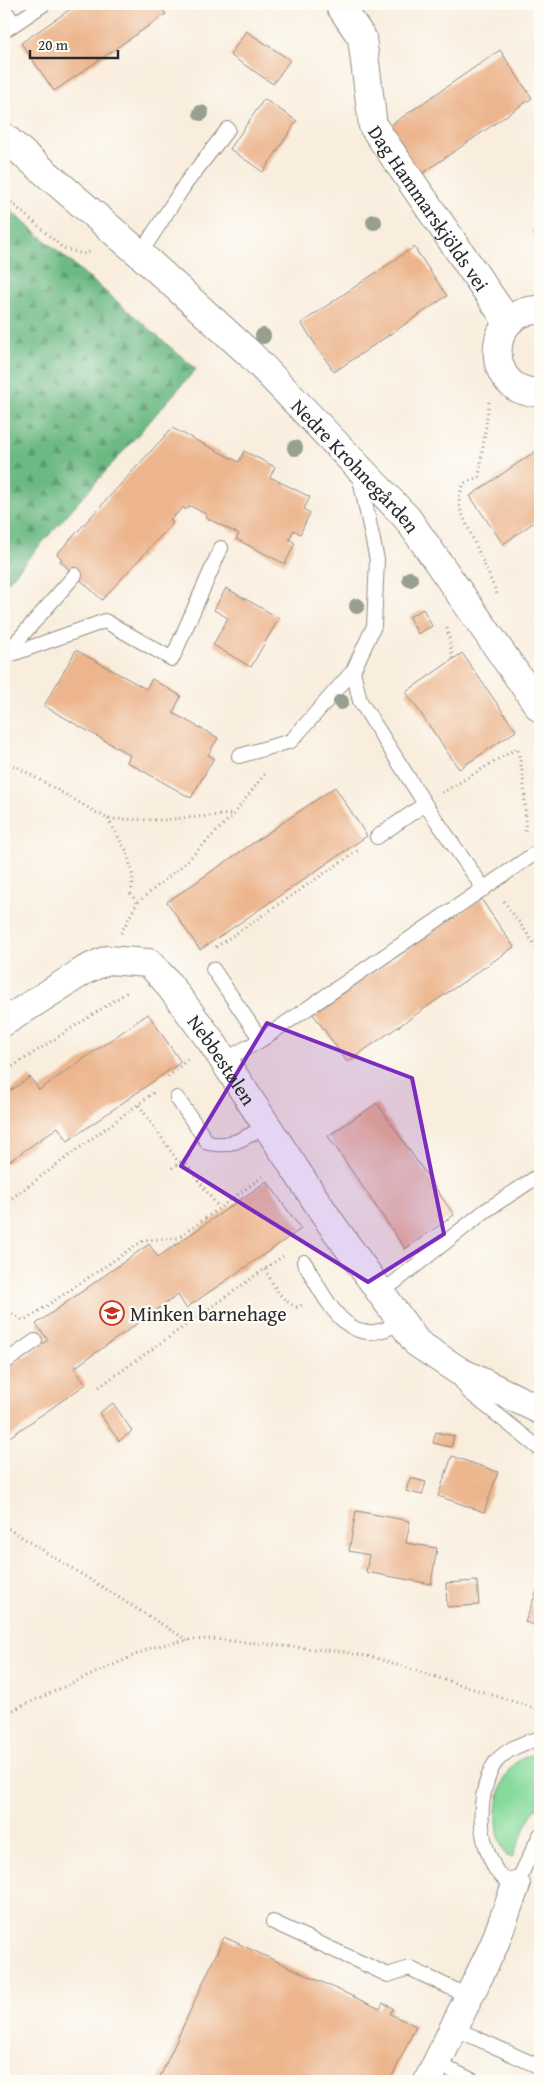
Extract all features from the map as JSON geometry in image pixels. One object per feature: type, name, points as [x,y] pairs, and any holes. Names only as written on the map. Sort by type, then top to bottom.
[{"type":"street","name":"Dag Hammarskjölds vei","points":[[340,4],[362,38],[373,126],[508,322]]},
{"type":"street","name":"Nedre Krohnegården","points":[[4,137],[140,254],[251,355],[407,518],[540,708]]},
{"type":"street","points":[[540,310],[527,311],[508,322],[500,333],[497,346],[497,359],[502,372],[510,382],[521,390],[540,392]]},
{"type":"street","points":[[4,1022],[85,970],[107,960],[148,963]]},
{"type":"street","name":"Nebbestølen","points":[[148,963],[166,981],[217,1050],[288,1159],[400,1322],[417,1343],[459,1371],[540,1410]]},
{"type":"street","points":[[432,2072],[494,1945],[516,1885]]},
{"type":"lane","points":[[4,9],[9,28],[44,4]]},
{"type":"lane","points":[[140,254],[186,183],[228,129]]},
{"type":"lane","points":[[239,756],[291,741],[353,671],[374,626],[377,560],[357,466]]},
{"type":"lane","points":[[4,656],[105,621],[172,659],[221,548]]},
{"type":"lane","points":[[4,656],[75,574]]},
{"type":"lane","points":[[353,671],[360,701],[425,804],[488,887]]},
{"type":"lane","points":[[376,837],[425,804]]},
{"type":"lane","points":[[217,1050],[261,1040],[540,850]]},
{"type":"lane","points":[[213,969],[261,1040]]},
{"type":"lane","points":[[177,1098],[208,1143],[222,1146],[235,1143],[266,1126]]},
{"type":"lane","points":[[381,1293],[485,1211],[540,1175]]},
{"type":"lane","points":[[304,1262],[336,1314],[354,1329],[369,1334],[386,1331],[400,1322]]},
{"type":"lane","points":[[4,1363],[35,1341]]},
{"type":"lane","points":[[459,1371],[458,1378],[469,1392],[540,1448]]},
{"type":"lane","points":[[540,1739],[527,1741],[511,1749],[493,1767],[483,1800],[482,1831],[488,1853],[498,1874],[516,1885],[540,1835]]},
{"type":"lane","points":[[273,1922],[388,1975],[409,1968],[470,1997]]},
{"type":"lane","points":[[454,2028],[540,2067]]},
{"type":"lane","points":[[432,2072],[474,2081]]},
{"type":"path","points":[[4,196],[63,248],[83,254],[93,251],[114,232]]},
{"type":"path","points":[[494,642],[503,614],[496,588],[460,509],[460,497],[464,483],[479,477],[491,390],[502,372]]},
{"type":"path","points":[[107,960],[137,903],[184,864],[234,814],[291,741]]},
{"type":"path","points":[[425,804],[517,748],[522,768],[526,806],[524,862]]},
{"type":"path","points":[[4,762],[17,767],[108,819],[161,820],[234,814]]},
{"type":"path","points":[[108,819],[127,852],[133,877],[131,894],[137,903]]},
{"type":"path","points":[[213,969],[215,948],[376,837]]},
{"type":"path","points":[[488,887],[540,952]]},
{"type":"path","points":[[4,1072],[140,984],[148,963]]},
{"type":"path","points":[[164,1082],[176,1068],[217,1050]]},
{"type":"path","points":[[4,1204],[139,1105],[158,1088]]},
{"type":"path","points":[[139,1105],[179,1163]]},
{"type":"path","points":[[24,1321],[144,1240],[178,1238],[288,1159]]},
{"type":"path","points":[[183,1160],[220,1209]]},
{"type":"path","points":[[99,1387],[287,1253]]},
{"type":"path","points":[[265,1269],[279,1295],[293,1306],[300,1307],[308,1301]]},
{"type":"path","points":[[4,1310],[24,1321],[35,1341]]},
{"type":"path","points":[[4,1526],[188,1640]]},
{"type":"path","points":[[4,1714],[129,1656],[153,1647],[188,1640],[213,1638],[376,1658],[540,1710]]},
{"type":"highlighted area","points":[[267,1023],[412,1078],[444,1234],[368,1282],[181,1166]]},
{"type":"green space","points":[[4,205],[196,369],[4,586]]},
{"type":"green space","points":[[540,1751],[540,1803],[531,1815],[512,1858],[506,1855],[500,1842],[497,1810],[500,1790],[507,1773],[515,1763]]},
{"type":"building","points":[[78,4],[159,4],[166,14],[54,91],[21,43]]},
{"type":"building","points":[[246,31],[290,60],[273,84],[230,55]]},
{"type":"building","points":[[500,50],[532,98],[420,175],[388,127]]},
{"type":"building","points":[[264,99],[297,121],[263,172],[230,149]]},
{"type":"building","points":[[540,228],[540,243],[533,233]]},
{"type":"building","points":[[414,247],[447,296],[334,372],[301,323]]},
{"type":"building","points":[[172,428],[239,462],[244,451],[275,467],[270,477],[310,497],[304,509],[310,513],[300,534],[294,530],[289,539],[295,543],[285,564],[236,539],[239,534],[206,518],[206,514],[190,506],[185,510],[184,507],[170,520],[173,523],[102,600],[60,561],[62,559],[57,554]]},
{"type":"building","points":[[540,448],[540,518],[503,544],[470,496]]},
{"type":"building","points":[[226,588],[279,618],[251,667],[213,645],[228,618],[214,610]]},
{"type":"building","points":[[423,609],[432,626],[418,634],[409,617]]},
{"type":"building","points":[[76,650],[146,689],[152,679],[181,696],[173,713],[218,738],[208,755],[214,758],[191,798],[127,762],[130,755],[44,706]]},
{"type":"building","points":[[462,653],[516,731],[459,769],[406,692]]},
{"type":"building","points":[[335,787],[367,836],[200,950],[167,902]]},
{"type":"building","points":[[481,899],[514,947],[347,1062],[313,1014]]},
{"type":"building","points":[[148,1014],[181,1062],[68,1141],[58,1127],[4,1165],[4,1095],[30,1077],[39,1090]]},
{"type":"building","points":[[377,1103],[454,1215],[405,1249],[328,1136]]},
{"type":"building","points":[[267,1181],[301,1229],[186,1308],[178,1295],[74,1368],[86,1384],[4,1441],[4,1371],[48,1340],[36,1324],[149,1244],[158,1257]]},
{"type":"building","points":[[113,1403],[132,1431],[119,1441],[99,1413]]},
{"type":"building","points":[[436,1432],[454,1436],[451,1447],[433,1443]]},
{"type":"building","points":[[452,1456],[498,1472],[484,1512],[438,1496]]},
{"type":"building","points":[[410,1478],[426,1482],[422,1495],[406,1491]]},
{"type":"building","points":[[356,1511],[410,1521],[406,1543],[437,1548],[431,1584],[366,1572],[369,1555],[349,1551]]},
{"type":"building","points":[[477,1581],[479,1605],[447,1607],[446,1583]]},
{"type":"building","points":[[538,1588],[540,1589],[540,1627],[525,1622]]},
{"type":"building","points":[[224,1937],[380,2009],[383,2003],[393,2008],[390,2014],[416,2026],[390,2081],[158,2081]]},
{"type":"place","name":"Minken barnehage","points":[[112,1313]]}]
